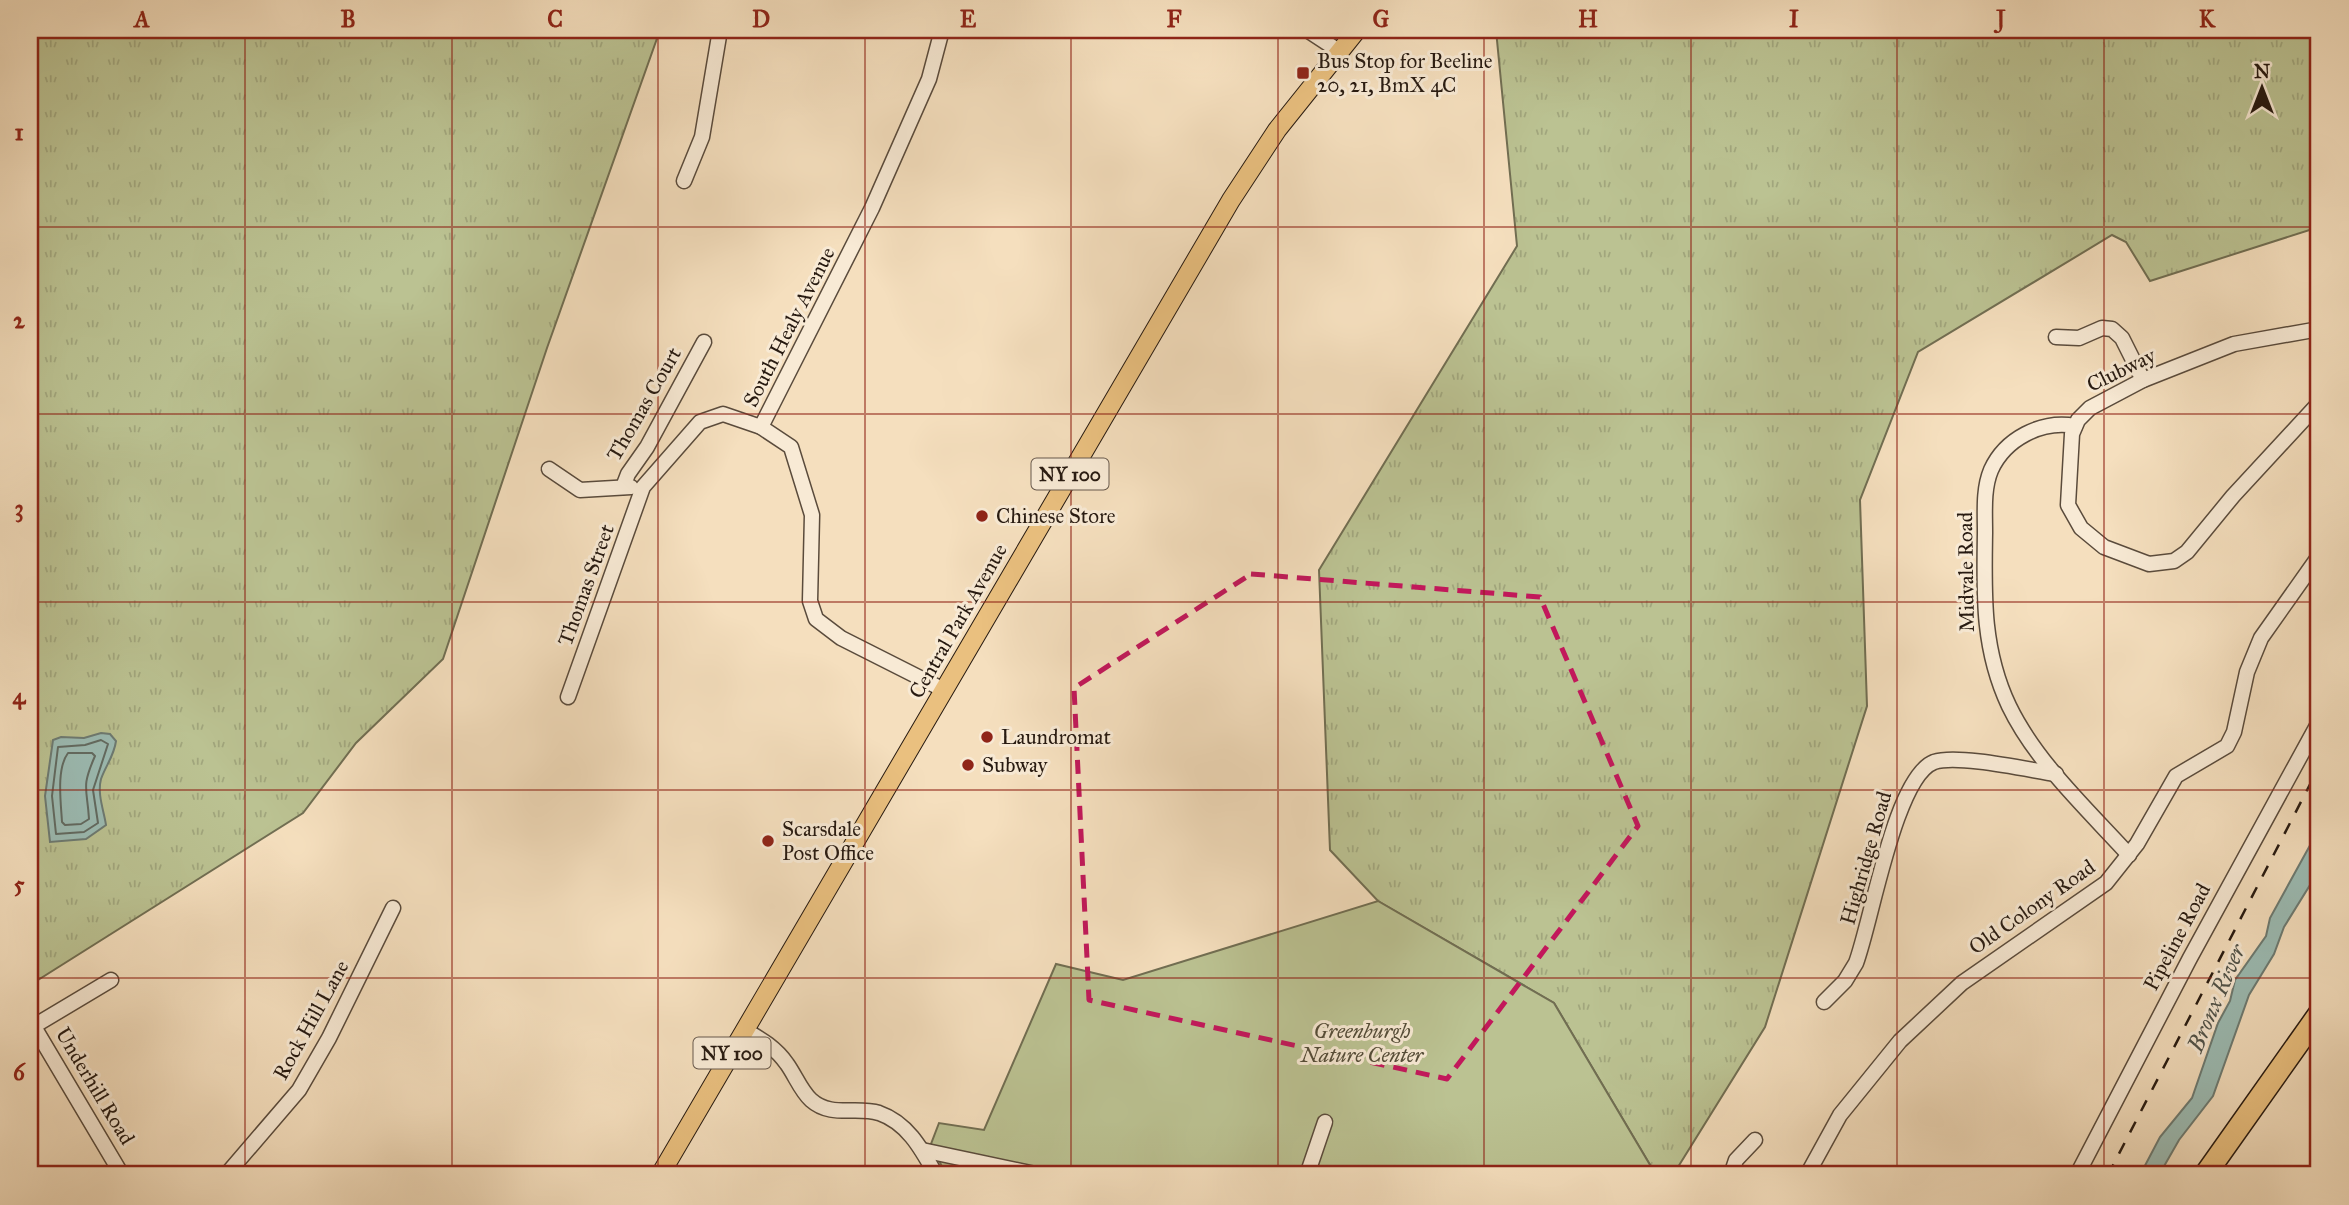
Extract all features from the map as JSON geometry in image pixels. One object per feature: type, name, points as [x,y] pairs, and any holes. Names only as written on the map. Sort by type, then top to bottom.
[{"type":"highway","points":[[2205,1175],[2319,1014]]},
{"type":"highway","points":[[2222,1175],[2319,1036]]},
{"type":"main road","name":"Central Park Avenue","points":[[660,1175],[1246,176],[1357,30]]},
{"type":"street","points":[[684,181],[702,137],[720,30]]},
{"type":"street","name":"South Healy Avenue","points":[[942,30],[933,70],[872,208],[761,427],[791,447],[810,508],[813,529],[810,601],[816,619],[841,638],[944,690]]},
{"type":"street","points":[[1307,30],[1339,51]]},
{"type":"street","points":[[2056,337],[2079,338],[2102,328],[2116,331],[2143,380]]},
{"type":"street","name":"Clubway","points":[[2075,426],[2090,408],[2143,380],[2247,340],[2319,329]]},
{"type":"street","name":"Thomas Court","points":[[624,487],[628,474],[647,447],[704,342]]},
{"type":"street","points":[[2075,426],[2069,454],[2067,496],[2076,520],[2087,535],[2104,547],[2158,565],[2174,561],[2187,552],[2233,496],[2319,403]]},
{"type":"street","name":"Thomas Street","points":[[568,697],[643,487],[705,418],[729,415],[761,427]]},
{"type":"street","name":"Midvale Road","points":[[2075,426],[2053,425],[2010,443],[1991,469],[1986,492],[1984,607],[1990,653],[2009,706],[2056,774],[2129,855]]},
{"type":"street","name":"Thomas Street","points":[[549,469],[580,489],[643,487]]},
{"type":"street","name":"Old Colony Road","points":[[1810,1175],[1828,1134],[1857,1091],[1923,1019],[1983,967],[2106,883],[2129,855],[2176,776],[2214,756],[2231,740],[2244,683],[2256,648],[2267,627],[2319,556]]},
{"type":"street","name":"Pipeline Road","points":[[2077,1175],[2190,958],[2319,722]]},
{"type":"street","name":"Highridge Road","points":[[1824,1002],[1845,981],[1856,962],[1895,825],[1907,791],[1917,775],[1934,762],[1952,760],[2056,774]]},
{"type":"street","name":"Rock Hill Lane","points":[[226,1175],[299,1090],[330,1038],[393,908]]},
{"type":"street","points":[[32,1023],[111,980]]},
{"type":"street","name":"Underhill Road","points":[[32,1023],[121,1175]]},
{"type":"street","points":[[745,1030],[767,1042],[785,1061],[810,1098],[823,1108],[877,1112],[902,1125],[922,1150],[936,1175]]},
{"type":"street","points":[[1307,1175],[1325,1122]]},
{"type":"street","points":[[1731,1175],[1736,1160],[1755,1140]]},
{"type":"street","points":[[922,1150],[1040,1175]]},
{"type":"highlighted area","points":[[1251,574],[1540,597],[1638,826],[1447,1079],[1089,1000],[1074,688]]},
{"type":"green space","points":[[30,30],[660,30],[547,348],[443,659],[356,743],[303,813],[30,985]]},
{"type":"green space","points":[[1496,30],[2319,30],[2319,227],[2150,281],[2126,242],[2112,235],[1918,352],[1860,500],[1867,706],[1765,1027],[1673,1175],[1656,1175],[1554,1003],[1378,901],[1330,850],[1319,570],[1517,246]]},
{"type":"green space","name":"Greenburgh Nature Center","points":[[1378,901],[1554,1003],[1656,1175],[946,1175],[931,1144],[939,1123],[984,1130],[1056,964],[1123,980]]},
{"type":"water","points":[[101,733],[110,734],[116,741],[100,785],[106,825],[86,839],[50,842],[45,796],[53,740],[61,737],[84,738]]},
{"type":"water","points":[[2319,829],[2319,862],[2310,885],[2284,927],[2274,954],[2249,995],[2213,1096],[2179,1140],[2159,1175],[2140,1175],[2160,1137],[2192,1098],[2218,1023],[2230,1001],[2235,980],[2266,936],[2270,918]]},
{"type":"railway","points":[[2108,1175],[2319,767]]},
{"type":"place","name":"Bus Stop for Beeline 20, 21, BmX 4C","points":[[1303,73]]},
{"type":"place","name":"Chinese Store","points":[[982,516]]},
{"type":"place","name":"Laundromat","points":[[987,737]]},
{"type":"place","name":"Subway","points":[[968,765]]},
{"type":"place","name":"Scarsdale Post Office","points":[[768,841]]},
{"type":"water label","name":"Bronx River","points":[[2216,998]]}]
